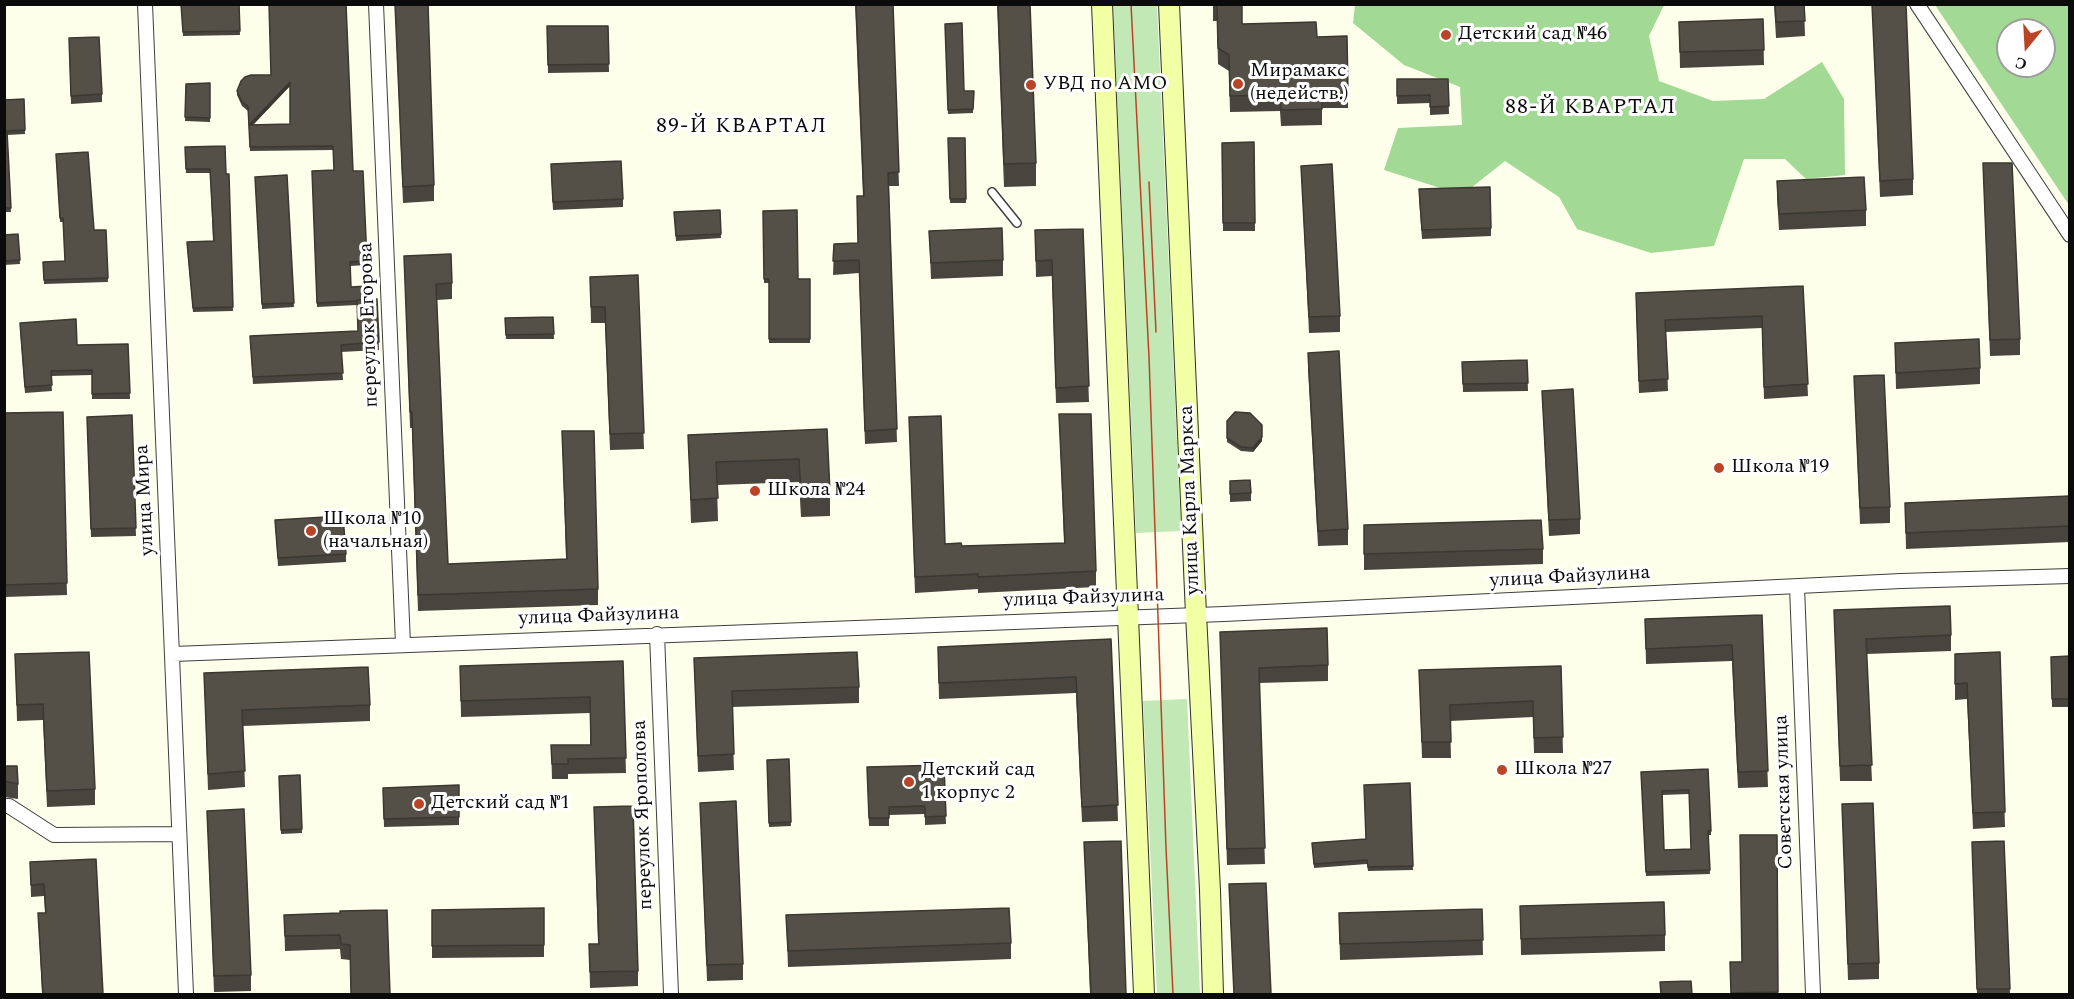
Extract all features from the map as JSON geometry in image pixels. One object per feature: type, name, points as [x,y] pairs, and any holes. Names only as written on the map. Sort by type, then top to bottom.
[{"type":"main road","points":[[1102,4],[1144,994]]},
{"type":"main road","name":"улица Карла Маркса","points":[[1169,4],[1213,994]]},
{"type":"street","name":"улица Мира","points":[[146,4],[186,994]]},
{"type":"street","name":"переулок Егорова","points":[[376,4],[403,644]]},
{"type":"street","points":[[1917,4],[2070,235]]},
{"type":"street","name":"улица Файзулина","points":[[173,654],[1196,615],[1900,581],[2070,576]]},
{"type":"street","name":"Советская улица","points":[[1797,587],[1813,994]]},
{"type":"street","name":"переулок Ярополова","points":[[657,634],[671,994]]},
{"type":"street","points":[[4,806],[9,806],[54,835],[178,834]]},
{"type":"lane","points":[[992,192],[1017,223]]},
{"type":"green space","points":[[1113,5],[1157,5],[1181,531],[1136,533]]},
{"type":"green space","points":[[1355,5],[1664,5],[1649,36],[1659,81],[1713,101],[1764,99],[1822,62],[1844,99],[1845,175],[1806,179],[1785,159],[1744,159],[1714,246],[1651,253],[1577,229],[1559,197],[1505,161],[1462,195],[1384,170],[1398,128],[1462,125],[1460,87],[1404,65],[1353,23]]},
{"type":"green space","points":[[1935,5],[2069,5],[2069,205]]},
{"type":"green space","points":[[1187,699],[1200,994],[1157,994],[1143,701]]},
{"type":"building","points":[[181,4],[239,4],[240,31],[183,32]]},
{"type":"building","points":[[269,4],[346,4],[353,171],[363,171],[367,261],[350,262],[351,287],[368,286],[368,299],[317,303],[312,171],[334,170],[333,146],[250,147],[248,106],[242,102],[237,91],[245,77],[271,75]],"holes":[[[290,82],[290,124],[249,125]]]},
{"type":"building","points":[[395,4],[428,4],[434,185],[403,187]]},
{"type":"building","points":[[856,4],[893,4],[899,172],[888,173],[897,429],[865,431],[859,260],[833,261],[834,244],[858,243],[857,196],[864,196]]},
{"type":"building","points":[[998,4],[1030,4],[1036,163],[1004,164]]},
{"type":"building","points":[[1213,4],[1242,4],[1242,24],[1316,22],[1317,37],[1347,36],[1348,92],[1322,93],[1322,109],[1281,110],[1280,95],[1230,96],[1229,55],[1218,48],[1217,5]]},
{"type":"building","points":[[1775,4],[1804,4],[1805,21],[1776,22]]},
{"type":"building","points":[[1872,4],[1906,4],[1913,179],[1880,181]]},
{"type":"building","points":[[1763,19],[1764,50],[1680,52],[1679,22]]},
{"type":"building","points":[[962,23],[964,91],[974,91],[973,109],[948,110],[945,24]]},
{"type":"building","points":[[547,26],[608,26],[609,64],[548,65]]},
{"type":"building","points":[[99,37],[102,94],[71,96],[69,38]]},
{"type":"building","points":[[1397,79],[1448,79],[1449,106],[1430,107],[1430,95],[1397,96]]},
{"type":"building","points":[[210,83],[210,118],[185,117],[186,84]]},
{"type":"building","points":[[4,88],[5,100],[24,99],[25,130],[7,131],[11,208],[4,208]]},
{"type":"building","points":[[948,138],[965,138],[966,199],[950,199]]},
{"type":"building","points":[[1254,142],[1255,223],[1223,223],[1222,143]]},
{"type":"building","points":[[225,146],[226,174],[229,174],[233,307],[193,308],[187,242],[214,241],[210,169],[186,169],[185,147]]},
{"type":"building","points":[[88,152],[94,230],[106,230],[108,278],[44,280],[43,262],[65,261],[56,154]]},
{"type":"building","points":[[621,161],[623,199],[553,202],[551,164]]},
{"type":"building","points":[[1983,163],[2012,163],[2020,339],[1990,340]]},
{"type":"building","points":[[1332,164],[1340,316],[1309,317],[1301,166]]},
{"type":"building","points":[[287,175],[294,303],[262,304],[255,177]]},
{"type":"building","points":[[1864,177],[1866,210],[1779,214],[1777,181]]},
{"type":"building","points":[[1490,187],[1491,228],[1422,230],[1419,189]]},
{"type":"building","points":[[720,210],[721,234],[676,236],[674,212]]},
{"type":"building","points":[[797,210],[798,279],[810,279],[810,339],[769,339],[769,279],[764,279],[763,211]]},
{"type":"building","points":[[1002,228],[1003,260],[931,263],[929,231]]},
{"type":"building","points":[[1083,229],[1089,386],[1056,388],[1052,260],[1036,261],[1035,230]]},
{"type":"building","points":[[18,234],[20,260],[4,261],[4,235]]},
{"type":"building","points":[[451,254],[452,283],[436,284],[448,564],[567,559],[562,431],[594,431],[598,589],[418,595],[404,256]]},
{"type":"building","points":[[638,275],[644,433],[610,434],[605,307],[591,307],[590,277]]},
{"type":"building","points":[[1803,286],[1808,384],[1764,387],[1762,316],[1665,320],[1668,379],[1639,381],[1636,293]]},
{"type":"building","points":[[377,299],[379,342],[341,345],[343,373],[253,377],[250,336],[358,331],[357,300]]},
{"type":"building","points":[[553,317],[554,334],[506,335],[505,318]]},
{"type":"building","points":[[76,319],[77,345],[128,344],[130,393],[92,394],[92,370],[51,371],[52,385],[25,387],[20,323]]},
{"type":"building","points":[[1979,339],[1980,368],[1896,373],[1895,343]]},
{"type":"building","points":[[1339,351],[1348,529],[1318,531],[1308,353]]},
{"type":"building","points":[[1527,360],[1528,383],[1463,384],[1462,362]]},
{"type":"building","points":[[1884,375],[1890,507],[1860,508],[1854,376]]},
{"type":"building","points":[[1573,389],[1580,519],[1549,520],[1542,391]]},
{"type":"building","points":[[63,412],[67,583],[4,585],[4,413]]},
{"type":"building","points":[[1235,412],[1250,413],[1262,425],[1262,437],[1253,448],[1241,447],[1227,438],[1227,421]]},
{"type":"building","points":[[1059,414],[1091,414],[1096,571],[978,577],[978,574],[915,577],[909,417],[941,416],[945,544],[961,543],[962,546],[1065,543]]},
{"type":"building","points":[[132,415],[136,528],[91,529],[87,417]]},
{"type":"building","points":[[827,429],[830,493],[801,494],[799,459],[716,462],[718,498],[691,500],[688,435]]},
{"type":"building","points":[[1250,480],[1251,493],[1230,494],[1230,481]]},
{"type":"building","points":[[2070,496],[2070,526],[1906,533],[1905,503]]},
{"type":"building","points":[[343,516],[346,554],[278,558],[275,520]]},
{"type":"building","points":[[1541,520],[1543,549],[1364,554],[1364,525]]},
{"type":"building","points":[[1950,606],[1951,635],[1866,639],[1872,765],[1840,766],[1834,610]]},
{"type":"building","points":[[1762,615],[1768,771],[1738,772],[1732,645],[1646,649],[1645,619]]},
{"type":"building","points":[[1327,628],[1328,665],[1259,668],[1265,848],[1227,849],[1220,632]]},
{"type":"building","points":[[1111,639],[1118,805],[1082,807],[1076,677],[939,683],[938,647]]},
{"type":"building","points":[[89,652],[95,789],[47,791],[43,704],[17,705],[15,654]]},
{"type":"building","points":[[857,652],[859,687],[732,691],[734,754],[698,756],[694,658]]},
{"type":"building","points":[[2000,652],[2005,812],[1973,813],[1967,683],[1955,684],[1955,654]]},
{"type":"building","points":[[2070,656],[2070,699],[2052,699],[2051,657]]},
{"type":"building","points":[[623,661],[626,758],[568,759],[568,764],[552,764],[551,745],[591,745],[590,697],[461,701],[460,666]]},
{"type":"building","points":[[1561,666],[1563,737],[1534,738],[1533,701],[1450,705],[1451,742],[1422,742],[1419,670]]},
{"type":"building","points":[[368,667],[370,705],[242,710],[245,771],[208,774],[204,673]]},
{"type":"building","points":[[789,759],[791,822],[769,823],[767,760]]},
{"type":"building","points":[[944,765],[946,816],[925,817],[925,806],[889,807],[889,818],[869,818],[867,767]]},
{"type":"building","points":[[4,766],[17,766],[18,784],[4,781]]},
{"type":"building","points":[[1708,769],[1710,870],[1646,872],[1641,772]],"holes":[[[1689,790],[1691,849],[1664,850],[1662,791]]]},
{"type":"building","points":[[300,775],[302,829],[281,830],[279,776]]},
{"type":"building","points":[[1410,783],[1413,866],[1368,867],[1367,860],[1314,864],[1312,843],[1366,839],[1364,785]]},
{"type":"building","points":[[459,785],[459,817],[384,819],[383,788]]},
{"type":"building","points":[[736,801],[743,964],[707,965],[700,803]]},
{"type":"building","points":[[1873,803],[1879,963],[1848,964],[1842,804]]},
{"type":"building","points":[[633,806],[638,971],[590,972],[589,944],[599,944],[594,807]]},
{"type":"building","points":[[244,809],[251,975],[214,976],[207,811]]},
{"type":"building","points":[[1740,835],[1777,835],[1778,992],[1731,993],[1730,962],[1742,962]]},
{"type":"building","points":[[1121,841],[1126,994],[1091,994],[1084,842]]},
{"type":"building","points":[[2004,841],[2010,989],[1977,989],[1972,842]]},
{"type":"building","points":[[96,859],[103,994],[43,994],[38,913],[46,913],[44,884],[31,885],[30,862]]},
{"type":"building","points":[[1266,883],[1271,994],[1234,994],[1229,884]]},
{"type":"building","points":[[1664,902],[1665,935],[1521,939],[1520,906]]},
{"type":"building","points":[[544,908],[544,945],[432,946],[432,910]]},
{"type":"building","points":[[1009,908],[1011,943],[788,951],[786,915]]},
{"type":"building","points":[[1482,909],[1483,940],[1340,944],[1339,913]]},
{"type":"building","points":[[387,910],[390,994],[351,994],[350,945],[341,944],[340,935],[285,936],[284,915]]},
{"type":"building","points":[[1691,981],[1692,994],[1661,994],[1660,982]]},
{"type":"tram line","points":[[1131,4],[1149,357],[1173,994]]},
{"type":"tram line","points":[[1149,182],[1156,332]]},
{"type":"place","name":"Детский сад №46","points":[[1446,35]]},
{"type":"place","name":"Мирамакс (недейств.)","points":[[1238,84]]},
{"type":"place","name":"УВД по АМО","points":[[1031,85]]},
{"type":"place","name":"Школа №19","points":[[1719,468]]},
{"type":"place","name":"Школа №24","points":[[755,491]]},
{"type":"place","name":"Школа №10 (начальная)","points":[[311,531]]},
{"type":"place","name":"Школа №27","points":[[1502,770]]},
{"type":"place","name":"Детский сад 1 корпус 2","points":[[909,782]]},
{"type":"place","name":"Детский сад №1","points":[[419,804]]},
{"type":"district","name":"88-Й КВАРТАЛ","points":[[1591,109]]},
{"type":"district","name":"89-Й КВАРТАЛ","points":[[742,128]]}]
